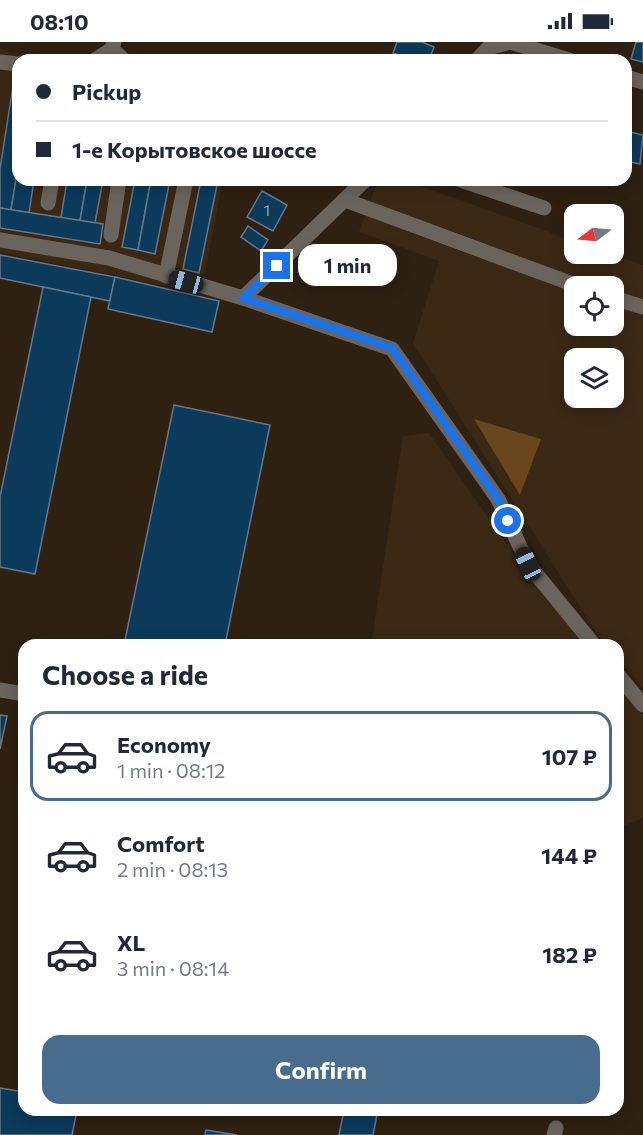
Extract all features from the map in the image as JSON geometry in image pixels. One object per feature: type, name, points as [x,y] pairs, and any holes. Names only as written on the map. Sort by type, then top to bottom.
[{"type":"street","points":[[482,54],[488,48],[511,42],[550,54]]},
{"type":"street","points":[[48,203],[51,186]]},
{"type":"street","points":[[111,235],[118,186]]},
{"type":"street","points":[[166,276],[185,186]]},
{"type":"street","points":[[243,298],[359,186]]},
{"type":"street","points":[[478,186],[544,208]]},
{"type":"street","points":[[345,200],[564,281]]},
{"type":"street","points":[[0,240],[109,258],[243,298],[392,348],[498,499],[528,564],[589,639]]},
{"type":"street","points":[[624,301],[643,307]]},
{"type":"street","points":[[624,682],[643,705]]},
{"type":"street","points":[[0,690],[18,693]]},
{"type":"shaded area","points":[[0,48],[18,54],[12,54],[12,186],[222,186],[201,293],[0,252]]},
{"type":"shaded area","points":[[376,186],[421,186],[564,237],[564,264],[624,264],[624,259],[643,265],[643,688],[624,665],[624,639],[602,639],[596,632],[413,343],[439,261],[359,232]]},
{"type":"shaded area","points":[[474,419],[541,439],[520,495]]},
{"type":"shaded area","points":[[429,433],[524,569],[581,639],[372,639],[403,436]]},
{"type":"shaded area","points":[[624,692],[643,716],[643,818],[624,826]]},
{"type":"building","points":[[397,42],[422,42],[434,47],[431,54],[393,53]]},
{"type":"building","points":[[636,42],[643,42],[643,62],[632,59]]},
{"type":"building","points":[[12,92],[12,186],[15,186],[11,210],[0,208],[0,169]]},
{"type":"building","points":[[632,132],[643,135],[640,164],[632,162]]},
{"type":"building","points":[[15,186],[33,186],[29,213],[11,210]]},
{"type":"building","points":[[66,186],[86,186],[80,221],[61,218]]},
{"type":"building","points":[[86,186],[102,186],[95,223],[80,221]]},
{"type":"building","points":[[134,186],[150,186],[138,250],[122,247]]},
{"type":"building","points":[[150,186],[169,186],[155,254],[138,250]]},
{"type":"building","points":[[200,186],[217,186],[199,273],[183,269]]},
{"type":"building","points":[[262,191],[287,205],[273,231],[247,217]]},
{"type":"building","points":[[0,208],[103,224],[100,244],[0,228]]},
{"type":"building","points":[[248,226],[268,240],[261,251],[241,237]]},
{"type":"building","points":[[0,255],[115,277],[110,301],[0,278]]},
{"type":"building","points":[[115,277],[219,301],[212,332],[108,309]]},
{"type":"building","points":[[43,287],[91,297],[35,574],[0,567],[0,497]]},
{"type":"building","points":[[174,405],[270,425],[226,639],[125,639]]},
{"type":"building","points":[[0,715],[7,716],[0,749]]},
{"type":"building","points":[[0,1088],[18,1091],[18,1116],[76,1116],[72,1135],[0,1135]]},
{"type":"building","points":[[343,1116],[377,1116],[373,1135],[339,1135]]},
{"type":"building","points":[[206,1130],[237,1135],[205,1135]]},
{"type":"route","points":[[277,266],[243,298],[392,348],[498,499],[508,521]]}]
